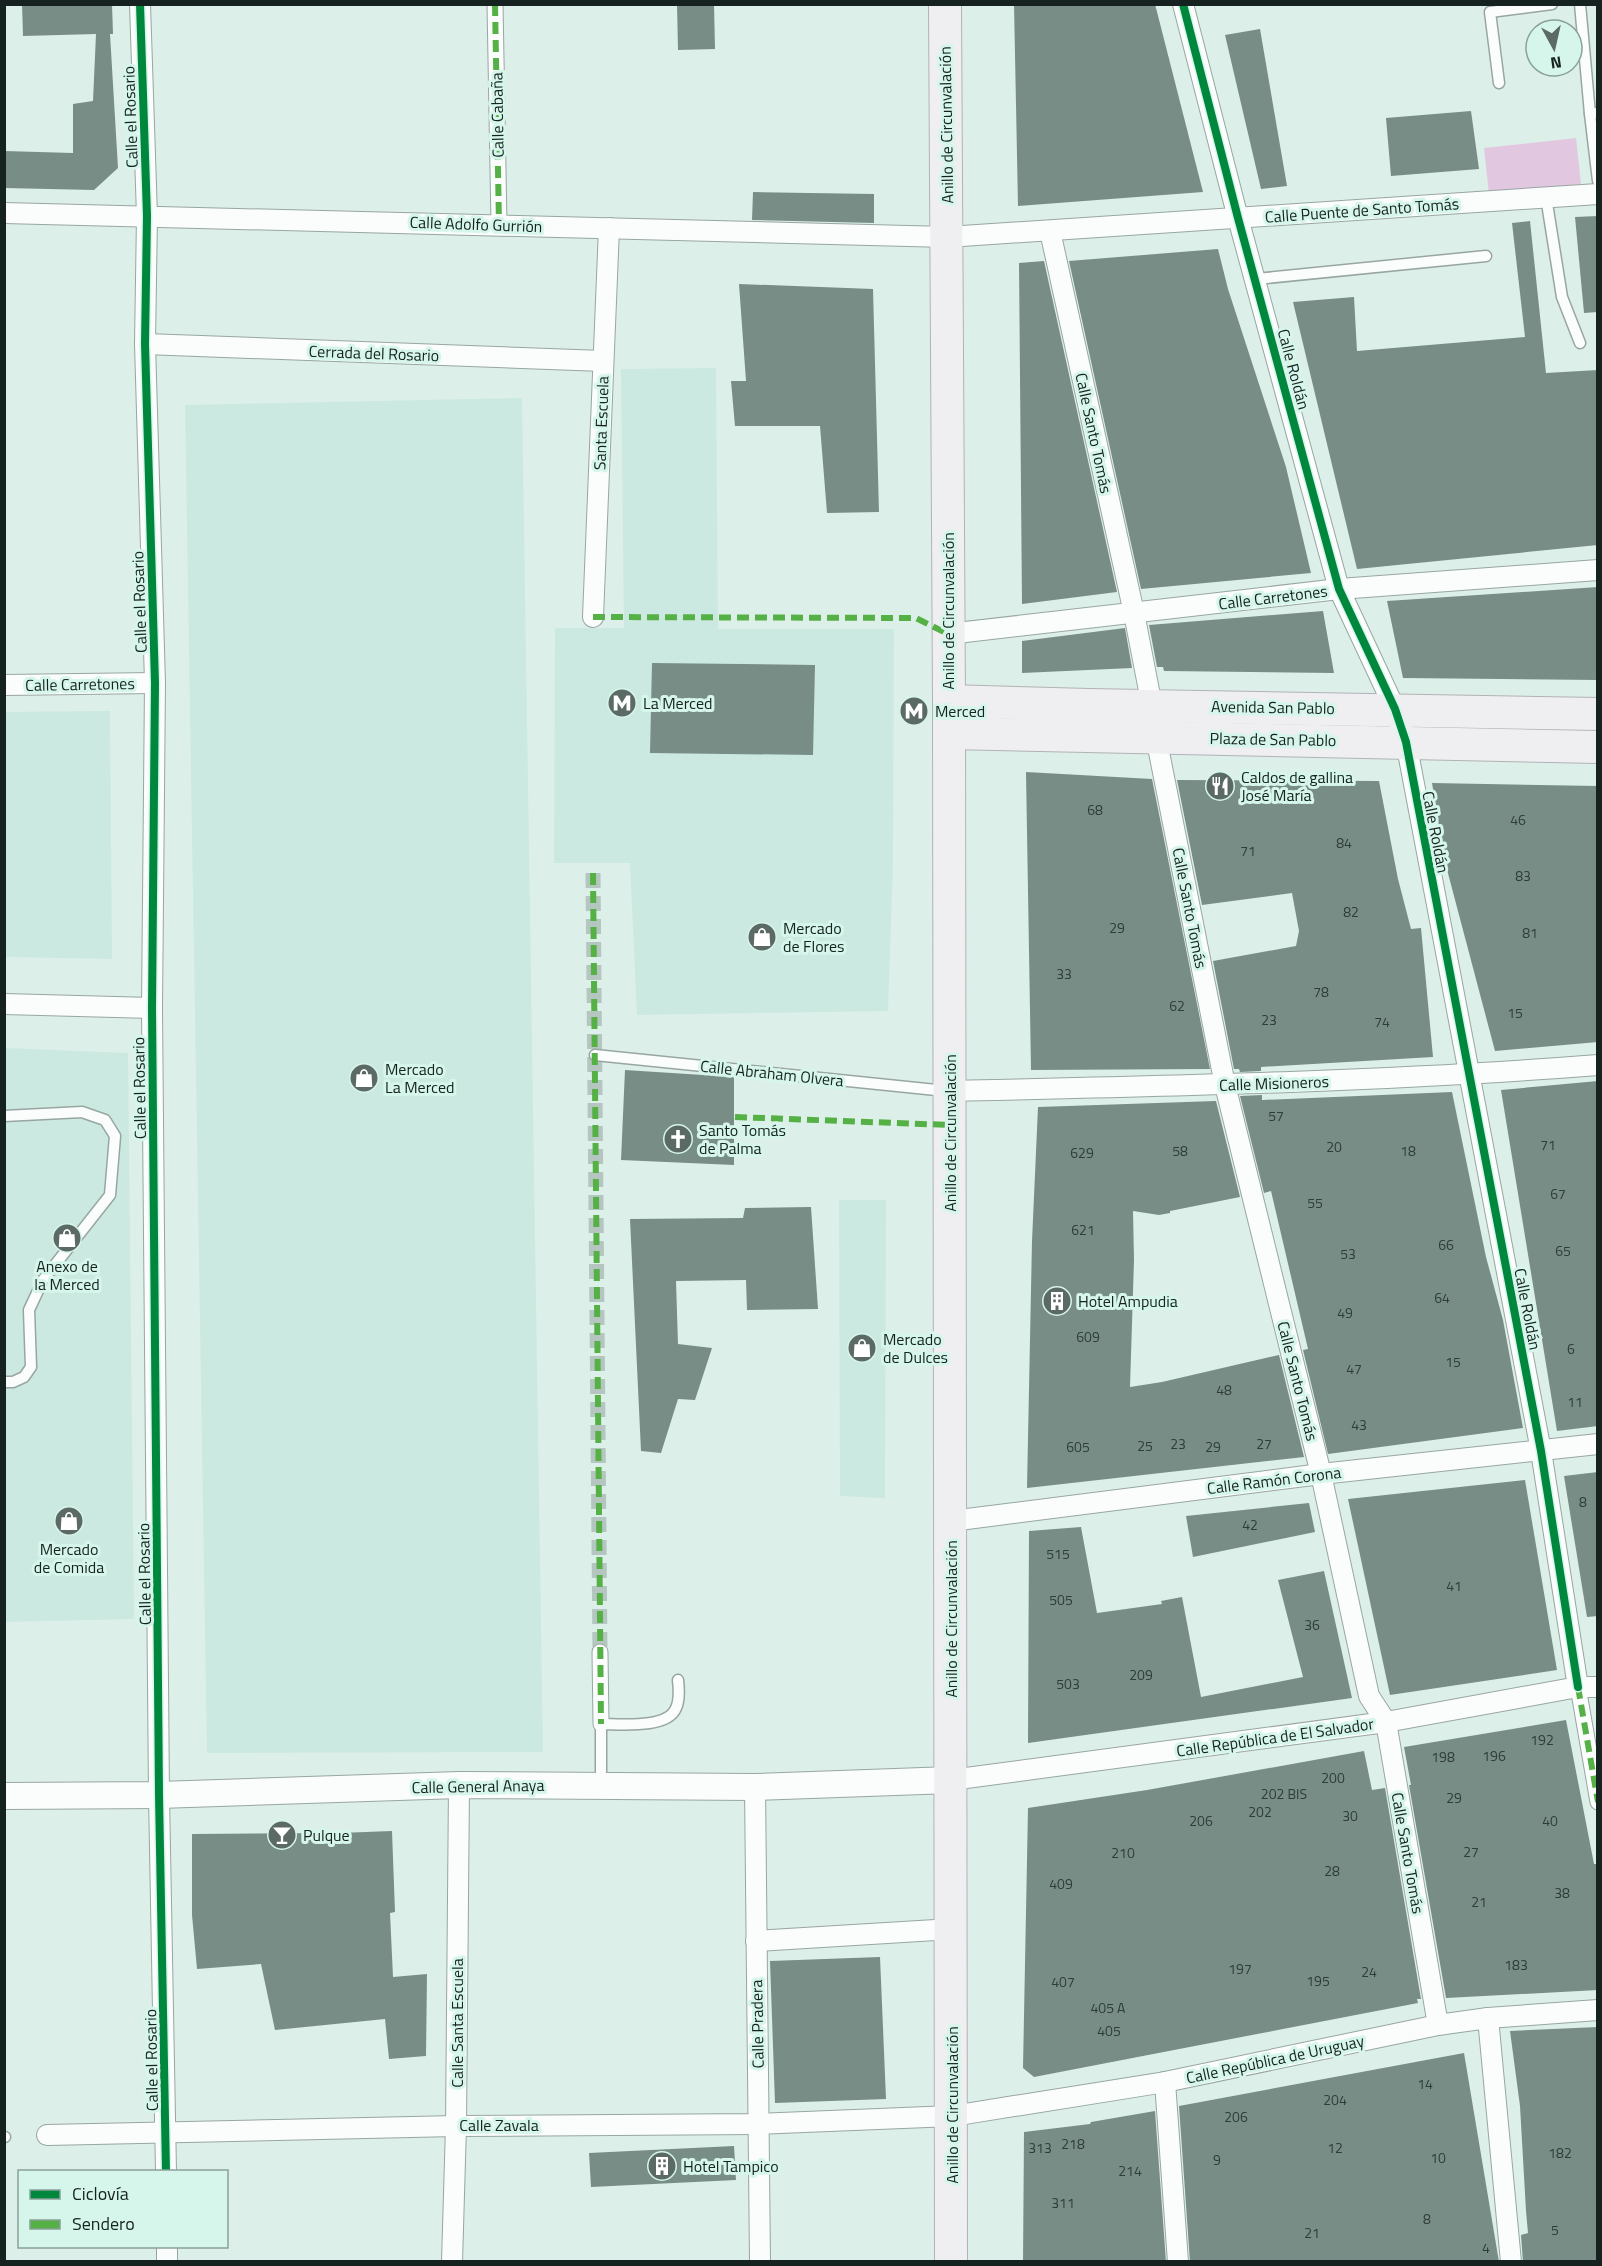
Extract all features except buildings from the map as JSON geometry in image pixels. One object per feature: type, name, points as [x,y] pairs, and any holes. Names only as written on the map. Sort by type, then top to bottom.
[{"type":"main road","name":"Anillo de Circunvalación","points":[[945,4],[949,701],[951,2262]]},
{"type":"main road","name":"Avenida San Pablo","points":[[949,701],[1598,714]]},
{"type":"main road","name":"Plaza de San Pablo","points":[[948,733],[1598,747]]},
{"type":"street","name":"Calle el Rosario","points":[[140,4],[147,216],[145,344],[155,684],[152,1008],[159,1795],[166,2170]]},
{"type":"street","name":"Calle Cabaña","points":[[495,4],[499,225]]},
{"type":"street","name":"Calle Roldán","points":[[1184,4],[1238,218],[1339,589],[1395,709],[1406,742],[1541,1451],[1598,1802]]},
{"type":"street","name":"Calle Puente de Santo Tomás","points":[[947,237],[1598,194]]},
{"type":"street","name":"Calle Adolfo Gurrión","points":[[4,213],[947,237]]},
{"type":"street","name":"Santa Escuela","points":[[593,617],[609,228]]},
{"type":"street","name":"Calle Santo Tomás","points":[[1050,231],[1134,613],[1152,706]]},
{"type":"street","name":"Cerrada del Rosario","points":[[145,344],[603,361]]},
{"type":"street","name":"Calle Carretones","points":[[948,634],[1339,589],[1598,570]]},
{"type":"street","name":"Calle Carretones","points":[[4,685],[155,684]]},
{"type":"street","name":"Calle Santo Tomás","points":[[1156,736],[1225,1085],[1321,1474],[1369,1696],[1386,1722],[1438,2025]]},
{"type":"street","points":[[4,1004],[152,1008]]},
{"type":"street","name":"Calle Misioneros","points":[[950,1091],[1225,1085],[1468,1075],[1598,1065]]},
{"type":"street","name":"Calle Ramón Corona","points":[[951,1521],[1321,1474],[1598,1444]]},
{"type":"street","points":[[600,1652],[601,1724]]},
{"type":"street","name":"Calle República de El Salvador","points":[[951,1780],[1386,1722],[1578,1687],[1598,1687]]},
{"type":"street","name":"Calle General Anaya","points":[[4,1796],[159,1795],[459,1785],[754,1787],[951,1780]]},
{"type":"street","name":"Calle Santa Escuela","points":[[452,2262],[456,2126],[459,1785]]},
{"type":"street","name":"Calle Pradera","points":[[754,1787],[760,2262]]},
{"type":"street","points":[[756,1941],[952,1929]]},
{"type":"street","name":"Calle República de Uruguay","points":[[952,2115],[1164,2082],[1438,2025],[1488,2018],[1598,2010]]},
{"type":"street","points":[[1488,2018],[1511,2262]]},
{"type":"street","points":[[1164,2082],[1178,2262]]},
{"type":"street","name":"Calle Zavala","points":[[46,2135],[456,2126],[758,2124],[952,2115]]},
{"type":"lane","points":[[1499,83],[1489,8],[1552,4]]},
{"type":"lane","points":[[1580,4],[1594,113],[1598,181]]},
{"type":"lane","points":[[1546,197],[1562,297],[1580,343]]},
{"type":"lane","points":[[1256,279],[1486,256]]},
{"type":"lane","name":"Calle Abraham Olvera","points":[[594,1055],[950,1091]]},
{"type":"lane","points":[[4,1116],[82,1112],[105,1120],[115,1136],[110,1195],[43,1280],[29,1310],[31,1367],[24,1377],[13,1382],[4,1382]]},
{"type":"lane","points":[[601,1786],[601,1724],[656,1722],[668,1719],[676,1710],[679,1697],[678,1680]]},
{"type":"shaded area","points":[[1576,138],[1581,184],[1489,194],[1484,148]]},
{"type":"shaded area","points":[[716,368],[718,629],[894,629],[893,864],[888,1011],[637,1015],[630,863],[554,863],[555,628],[624,628],[621,369]]},
{"type":"shaded area","name":"Mercado La Merced","points":[[522,398],[543,1752],[207,1753],[185,405]]},
{"type":"shaded area","points":[[110,711],[112,959],[5,957],[5,712]]},
{"type":"shaded area","name":"Anexo de la Merced","points":[[5,1048],[128,1053],[134,1619],[5,1622]]},
{"type":"shaded area","name":"Mercado de Dulces","points":[[839,1200],[886,1200],[885,1498],[840,1496]]},
{"type":"tunnel","points":[[593,873],[600,1652]]},
{"type":"marked path","points":[[495,4],[499,225]]},
{"type":"marked path","points":[[593,617],[916,618],[948,634]]},
{"type":"marked path","points":[[593,873],[601,1724]]},
{"type":"marked path","points":[[735,1117],[950,1125]]},
{"type":"marked path","points":[[1578,1687],[1598,1802]]},
{"type":"cycle path","points":[[140,4],[147,216],[145,344],[155,683],[152,1008],[159,1795],[166,2170]]},
{"type":"cycle path","points":[[1183,4],[1238,218],[1339,589],[1395,709],[1406,742],[1541,1451],[1578,1687]]},
{"type":"place","name":"La Merced","points":[[622,703]]},
{"type":"place","name":"Merced","points":[[914,711]]},
{"type":"place","name":"Caldos de gallina José María","points":[[1220,786]]},
{"type":"place","name":"Mercado de Flores","points":[[762,937]]},
{"type":"place","name":"Mercado La Merced","points":[[364,1078]]},
{"type":"place","name":"Santo Tomás de Palma","points":[[678,1139]]},
{"type":"place","name":"Anexo de la Merced","points":[[67,1238]]},
{"type":"place","name":"Hotel Ampudia","points":[[1057,1301]]},
{"type":"place","name":"Mercado de Dulces","points":[[862,1348]]},
{"type":"place","name":"Mercado de Comida","points":[[69,1521]]},
{"type":"place","name":"Pulque","points":[[282,1835]]},
{"type":"place","name":"Hotel Tampico","points":[[662,2166]]}]
